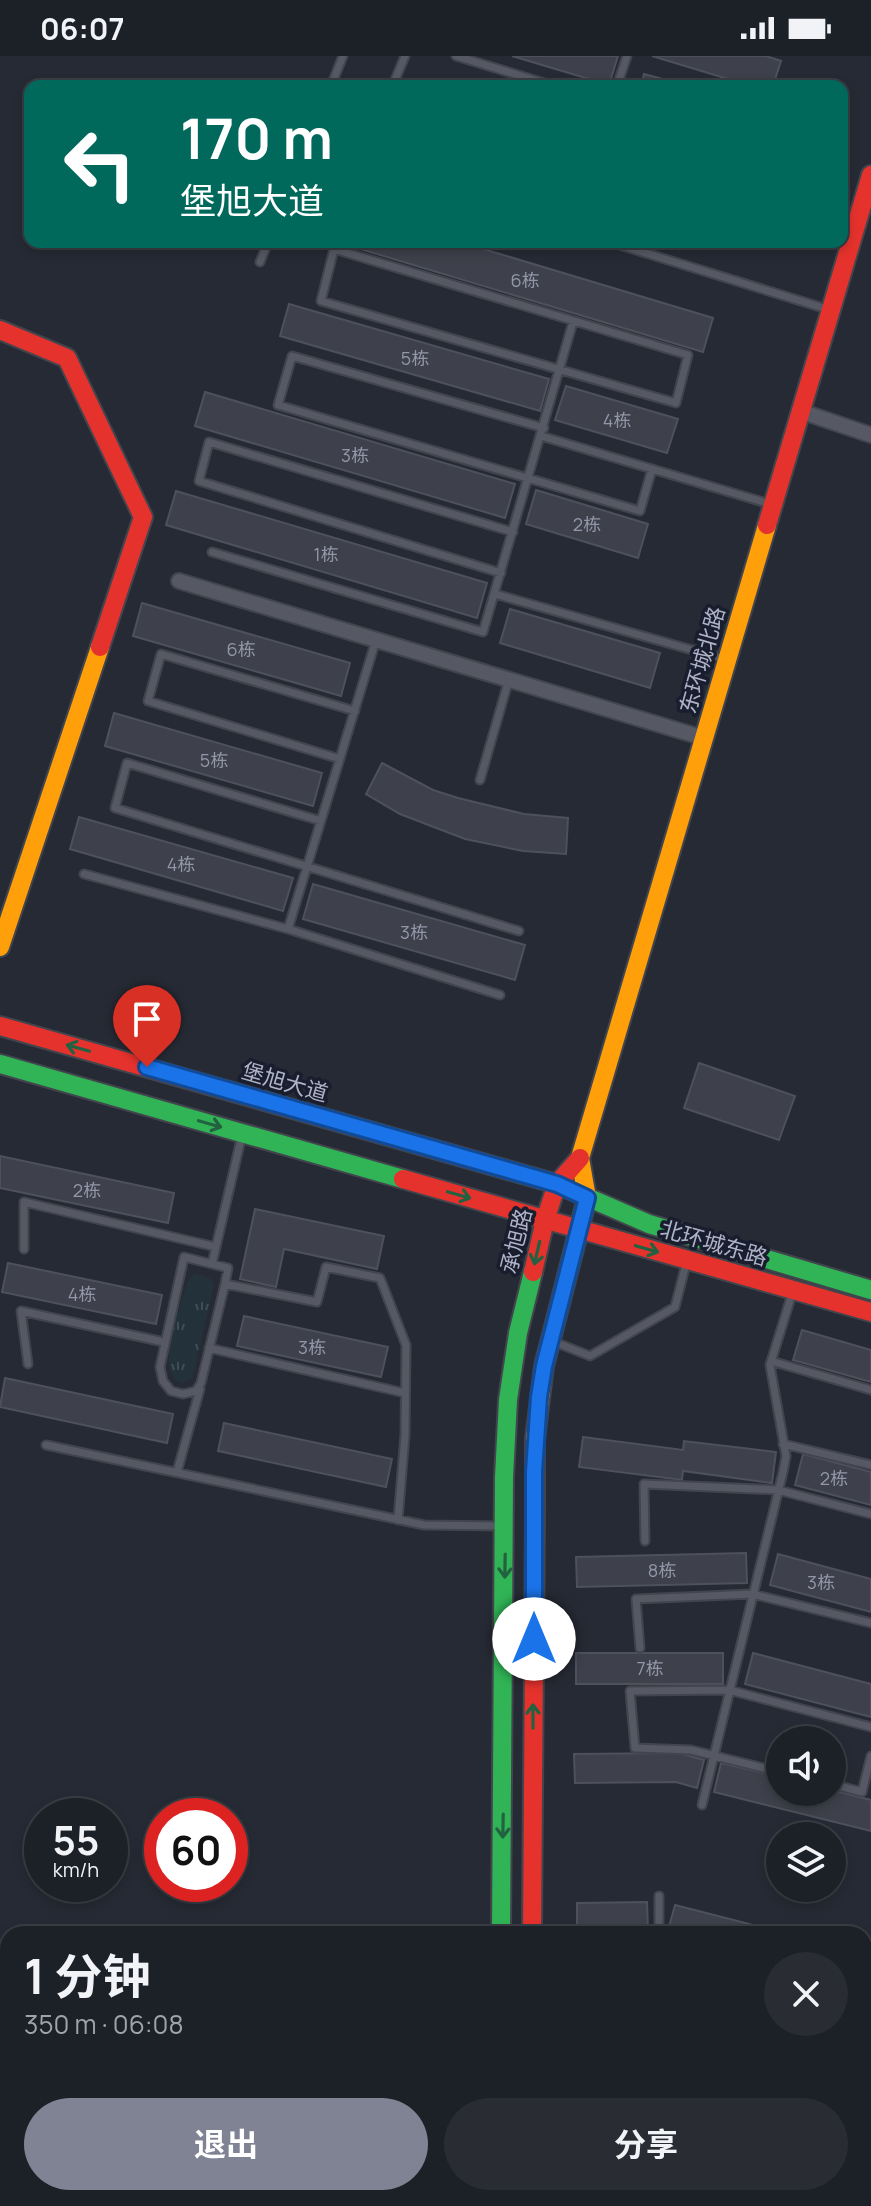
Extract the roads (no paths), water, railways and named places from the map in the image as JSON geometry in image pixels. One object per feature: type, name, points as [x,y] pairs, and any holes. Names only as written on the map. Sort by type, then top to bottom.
[{"type":"main road","name":"东环城北路","points":[[580,1158],[830,310],[865,220],[871,175]]},
{"type":"main road","points":[[0,330],[67,358],[143,517],[0,947]]},
{"type":"main road","name":"堡旭大道","points":[[0,1026],[557,1184]]},
{"type":"main road","points":[[0,1064],[545,1220]]},
{"type":"main road","points":[[532,1926],[534,1472],[539,1397],[550,1340],[587,1198],[580,1158]]},
{"type":"main road","name":"承旭路","points":[[501,1926],[504,1477],[508,1400],[518,1333],[545,1220],[557,1184],[580,1158]]},
{"type":"main road","name":"北环城东路","points":[[557,1184],[649,1224],[871,1290]]},
{"type":"main road","name":"北环城东路","points":[[545,1220],[871,1312]]},
{"type":"street","points":[[800,411],[871,435]]},
{"type":"street","points":[[179,581],[704,738]]},
{"type":"lane","points":[[333,80],[343,56]]},
{"type":"lane","points":[[395,80],[405,56]]},
{"type":"lane","points":[[456,56],[534,80]]},
{"type":"lane","points":[[619,80],[627,56]]},
{"type":"lane","points":[[260,262],[266,248]]},
{"type":"lane","points":[[629,248],[830,310]]},
{"type":"lane","points":[[334,249],[688,355],[676,403],[560,370],[321,301],[334,249]]},
{"type":"lane","points":[[212,552],[483,632],[573,322]]},
{"type":"lane","points":[[652,469],[640,511],[278,405],[292,356],[773,504]]},
{"type":"lane","points":[[501,573],[199,481],[209,442],[513,532]]},
{"type":"lane","points":[[495,594],[727,660]]},
{"type":"lane","points":[[288,929],[376,640]]},
{"type":"lane","points":[[340,759],[148,701],[161,654],[355,711]]},
{"type":"lane","points":[[480,780],[509,679]]},
{"type":"lane","points":[[321,821],[127,763],[115,808],[519,931]]},
{"type":"lane","points":[[84,874],[288,929],[500,995]]},
{"type":"lane","points":[[212,1264],[242,1133]]},
{"type":"lane","points":[[24,1249],[24,1202],[216,1247]]},
{"type":"lane","points":[[177,1472],[201,1383],[228,1268],[184,1257],[160,1367],[163,1381],[171,1391],[183,1394],[196,1391],[201,1383]]},
{"type":"lane","points":[[550,1340],[590,1356],[675,1307],[687,1260]]},
{"type":"lane","points":[[225,1284],[317,1302],[326,1267],[380,1278],[406,1345],[405,1435],[398,1520]]},
{"type":"lane","points":[[702,1805],[786,1456],[770,1377],[771,1361],[800,1269]]},
{"type":"lane","points":[[28,1364],[21,1311],[164,1342]]},
{"type":"lane","points":[[209,1348],[405,1393]]},
{"type":"lane","points":[[771,1361],[871,1390]]},
{"type":"lane","points":[[783,1444],[871,1465]]},
{"type":"lane","points":[[46,1445],[424,1525],[505,1527]]},
{"type":"lane","points":[[645,1541],[644,1484],[778,1490],[871,1514]]},
{"type":"lane","points":[[640,1648],[636,1599],[752,1594],[871,1623]]},
{"type":"lane","points":[[766,1769],[691,1750],[635,1748],[630,1691],[729,1690],[871,1727]]},
{"type":"lane","points":[[846,1788],[862,1792],[871,1756]]},
{"type":"lane","points":[[659,1896],[659,1926]]}]
